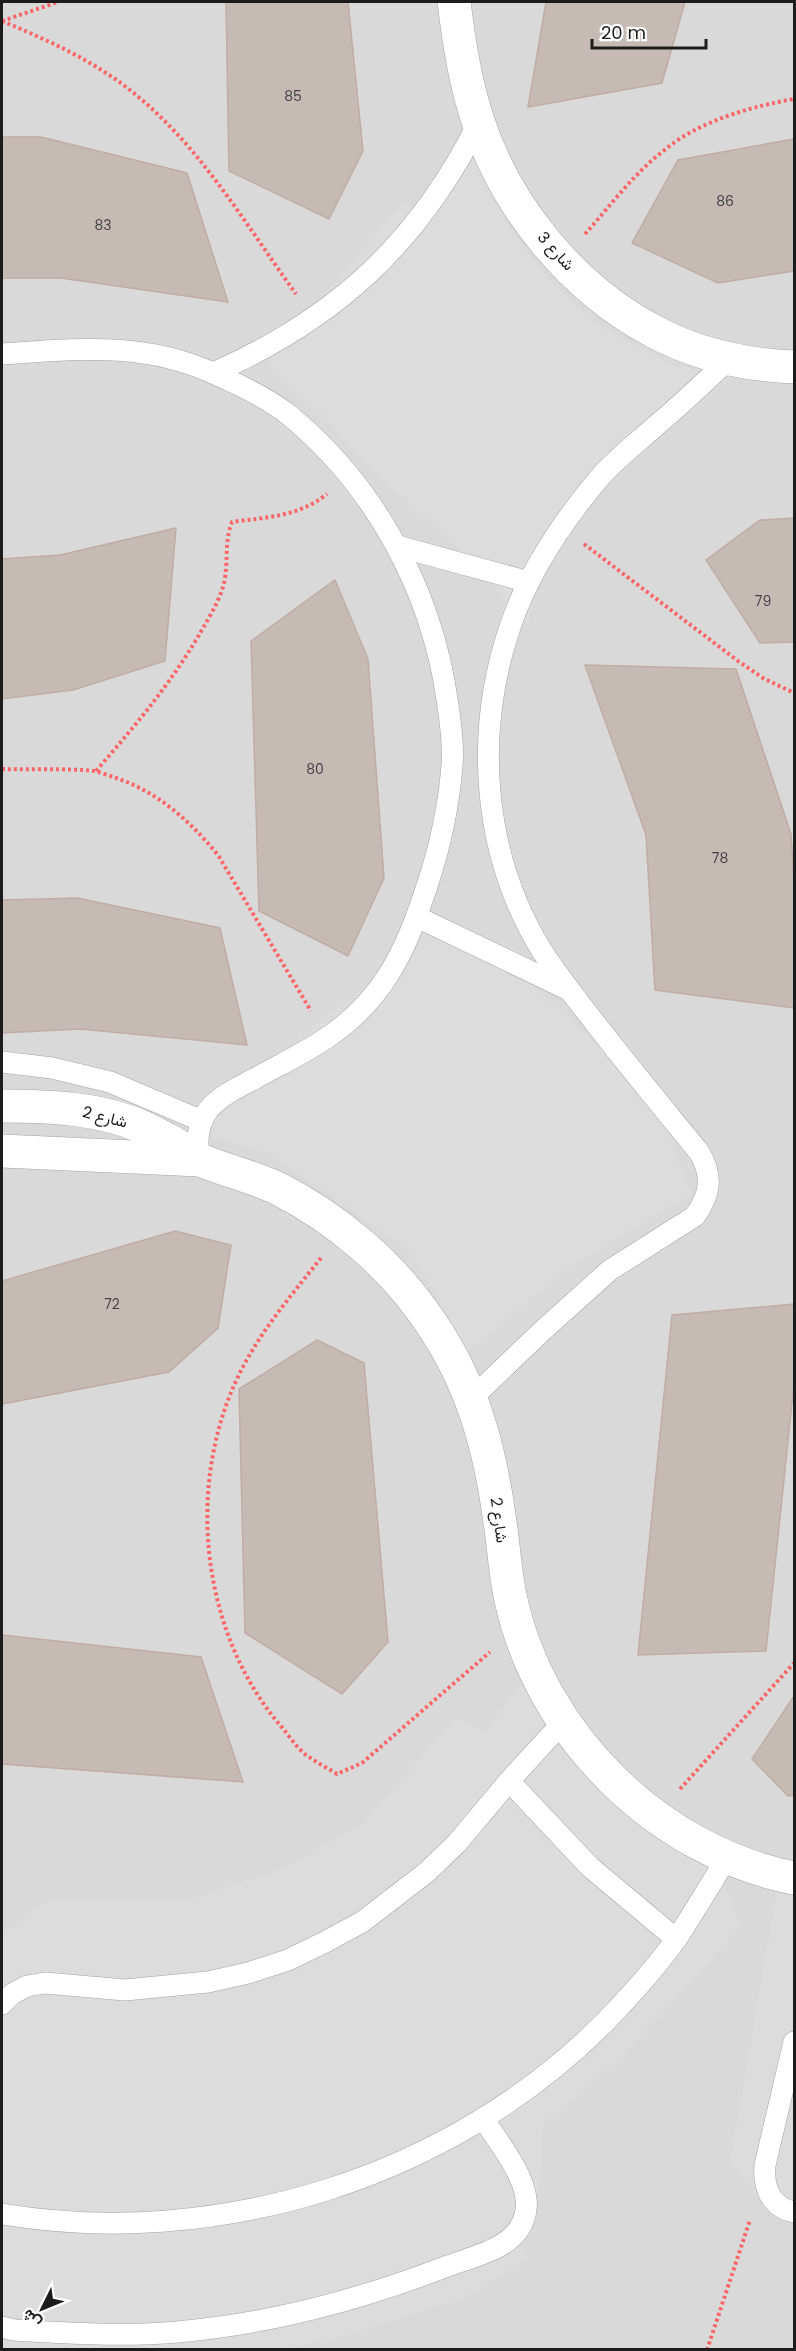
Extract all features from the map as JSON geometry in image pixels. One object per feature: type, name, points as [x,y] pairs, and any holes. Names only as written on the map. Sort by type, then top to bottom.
[{"type":"street","name":"شارع 3","points":[[454,2],[468,88],[478,124],[513,196],[536,229],[563,260],[590,288],[621,312],[655,333],[691,348],[729,359],[795,367]]},
{"type":"street","name":"شارع 2","points":[[2,1106],[75,1109],[141,1126],[171,1141],[200,1160],[275,1187],[310,1206],[343,1229],[376,1257],[406,1288],[442,1341],[471,1399],[486,1440],[507,1579],[518,1628],[540,1681],[564,1721],[605,1772],[655,1816],[692,1840],[728,1857],[774,1874],[795,1878]]},
{"type":"street","name":"شارع 2","points":[[2,1151],[200,1160]]},
{"type":"lane","points":[[213,373],[273,344],[314,319],[372,272],[421,218],[457,165],[478,124]]},
{"type":"lane","points":[[2,354],[89,348],[134,350],[174,359],[213,373],[287,413],[347,473],[374,508],[397,546],[432,629],[443,673],[450,718],[452,763],[446,815],[434,866],[404,949],[386,978],[364,1005],[327,1037],[218,1100],[202,1121],[198,1134],[200,1160]]},
{"type":"lane","points":[[471,1399],[610,1270],[695,1216],[704,1204],[709,1191],[708,1171],[699,1152],[569,990],[541,950],[519,906],[502,860],[492,813],[487,763],[489,717],[497,670],[510,625],[529,582],[562,527],[602,475],[629,447],[659,423],[729,359]]},
{"type":"lane","points":[[397,546],[529,582]]},
{"type":"lane","points":[[452,763],[487,763]]},
{"type":"lane","points":[[417,916],[569,990]]},
{"type":"lane","points":[[2,1062],[52,1068],[110,1082],[202,1121]]},
{"type":"lane","points":[[2,2004],[12,1994],[27,1986],[45,1983],[125,1990],[167,1987],[208,1982],[248,1973],[288,1960],[362,1922],[427,1872],[484,1813],[509,1780],[564,1721]]},
{"type":"lane","points":[[509,1780],[590,1867],[676,1940]]},
{"type":"lane","points":[[2,2214],[37,2220],[115,2224],[192,2219],[269,2206],[344,2185],[415,2155],[483,2118],[526,2089],[597,2029],[642,1982],[676,1940],[728,1857]]},
{"type":"lane","points":[[785,2208],[767,2191],[763,2179],[795,2042]]},
{"type":"lane","points":[[2,2327],[96,2335],[177,2332],[258,2322],[337,2305],[491,2250],[506,2243],[518,2231],[525,2216],[527,2200],[524,2184],[483,2118]]},
{"type":"path","points":[[2,21],[58,2]]},
{"type":"path","points":[[2,21],[45,39],[87,61],[126,87],[163,119],[195,153],[314,319]]},
{"type":"path","points":[[563,260],[642,170],[668,146],[728,116],[760,106],[795,99]]},
{"type":"path","points":[[96,771],[155,702],[181,665],[205,624],[222,590],[227,564],[226,537],[232,522],[282,516],[301,510],[319,501],[347,473]]},
{"type":"path","points":[[562,527],[738,661],[763,678],[795,693]]},
{"type":"path","points":[[2,769],[96,771],[125,781],[152,795],[177,812],[199,832],[218,855],[327,1037]]},
{"type":"path","points":[[343,1229],[258,1339],[236,1382],[219,1428],[210,1475],[207,1524],[212,1572],[220,1610],[241,1664],[265,1707],[304,1754],[337,1774],[362,1763],[518,1628]]},
{"type":"path","points":[[655,1816],[795,1663]]},
{"type":"path","points":[[706,2349],[749,2222],[756,2213],[785,2208]]},
{"type":"shaded area","points":[[2,2],[794,2],[794,2349],[2,2349]]},
{"type":"shaded area","points":[[478,155],[511,231],[549,279],[591,321],[674,366],[736,374],[628,465],[583,510],[549,553],[527,625],[457,547],[370,468],[320,413],[249,343],[319,301],[404,201],[421,216]]},
{"type":"shaded area","points":[[415,921],[529,981],[656,1101],[691,1194],[572,1266],[465,1354],[440,1301],[407,1248],[266,1153],[192,1131],[265,1072],[320,1020],[368,985]]},
{"type":"shaded area","points":[[520,1685],[721,1877],[741,1927],[623,2056],[543,2125],[539,2193],[504,2225],[529,2258],[465,2298],[326,2342],[274,2350],[2,2350],[2,1935],[43,1902],[111,1902],[193,1898],[287,1866],[363,1823],[457,1716],[485,1733]]},
{"type":"shaded area","points":[[778,1886],[794,1886],[794,2221],[781,2219],[730,2163]]},
{"type":"building","points":[[226,2],[348,2],[363,151],[329,219],[229,171]]},
{"type":"building","points":[[546,2],[685,2],[662,83],[528,107]]},
{"type":"building","points":[[2,137],[41,137],[187,173],[228,302],[61,278],[2,278]]},
{"type":"building","points":[[794,139],[794,271],[718,283],[632,243],[678,160]]},
{"type":"building","points":[[794,518],[794,642],[760,643],[706,560],[760,520]]},
{"type":"building","points":[[176,528],[165,661],[73,690],[2,699],[2,559],[60,555]]},
{"type":"building","points":[[335,580],[368,659],[384,878],[348,956],[259,911],[251,641]]},
{"type":"building","points":[[585,665],[736,669],[791,834],[794,881],[794,1008],[655,990],[646,835]]},
{"type":"building","points":[[77,898],[220,928],[247,1045],[80,1029],[2,1033],[2,900]]},
{"type":"building","points":[[175,1231],[231,1245],[218,1328],[169,1372],[2,1404],[2,1281]]},
{"type":"building","points":[[794,1304],[794,1384],[766,1651],[638,1655],[672,1315]]},
{"type":"building","points":[[317,1340],[364,1363],[388,1642],[342,1694],[245,1633],[239,1389]]},
{"type":"building","points":[[2,1635],[201,1657],[243,1782],[2,1764]]},
{"type":"building","points":[[794,1696],[794,1795],[788,1796],[752,1759]]}]
